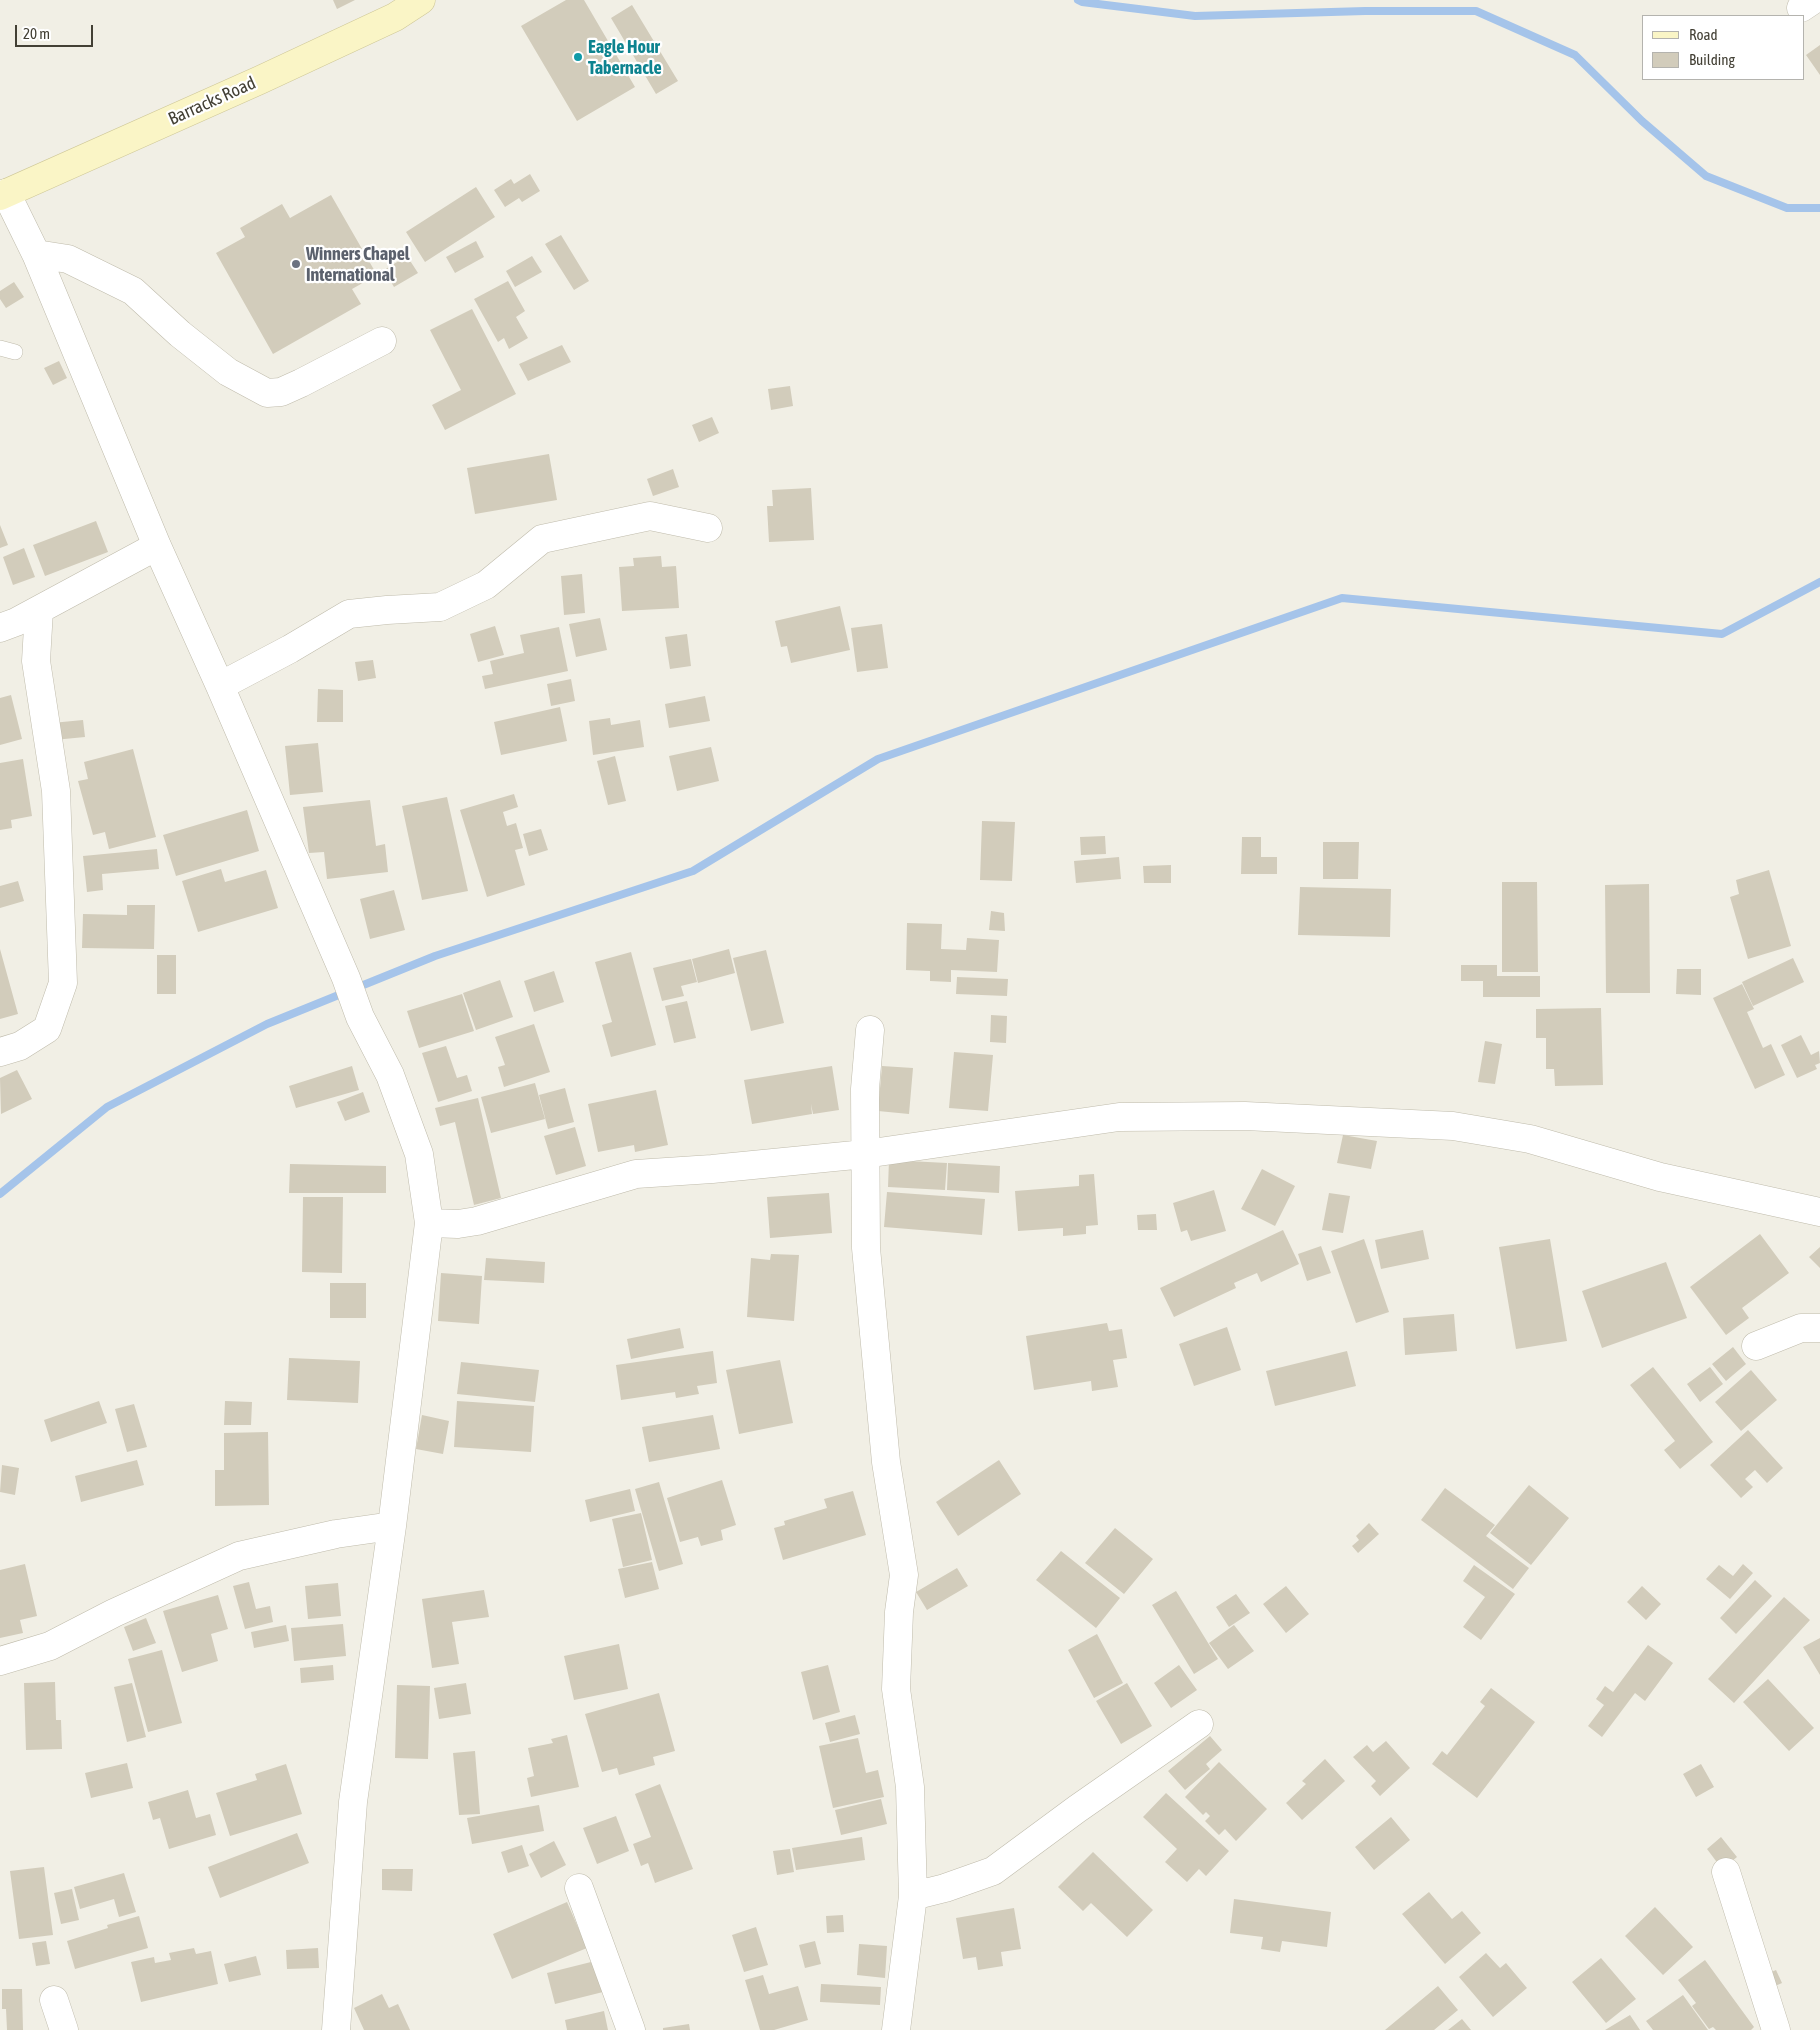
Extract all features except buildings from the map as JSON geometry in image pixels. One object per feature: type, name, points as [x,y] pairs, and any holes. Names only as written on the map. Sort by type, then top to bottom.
[{"type":"street","name":"Barracks Road","points":[[3,195],[278,72],[394,17],[421,0]]},
{"type":"street","points":[[3,195],[36,254],[157,546],[220,686],[346,978],[360,1017],[390,1075],[419,1154],[429,1223],[392,1526],[353,1802],[336,2030]]},
{"type":"street","points":[[36,254],[68,260],[133,291],[180,334],[228,372],[267,393],[281,392],[301,383],[382,341]]},
{"type":"street","points":[[220,686],[290,649],[348,614],[440,607],[486,585],[542,539],[650,516],[708,528]]},
{"type":"street","points":[[0,628],[39,610],[157,546]]},
{"type":"street","points":[[0,1052],[20,1046],[47,1029],[63,983],[56,791],[36,661],[39,610]]},
{"type":"street","points":[[870,1030],[865,1089],[866,1248],[886,1462],[904,1575],[899,1612],[896,1690],[910,1786],[913,1896],[896,2030]]},
{"type":"street","points":[[429,1223],[458,1224],[477,1220],[636,1174],[712,1170],[865,1154],[1119,1117],[1245,1116],[1453,1126],[1530,1139],[1660,1177],[1820,1212]]},
{"type":"street","points":[[1756,1346],[1801,1328],[1820,1328]]},
{"type":"street","points":[[0,1661],[50,1646],[114,1613],[239,1556],[336,1534],[392,1526]]},
{"type":"street","points":[[913,1896],[945,1888],[993,1871],[1077,1809],[1199,1724]]},
{"type":"street","points":[[1726,1872],[1776,2030]]},
{"type":"street","points":[[579,1888],[631,2030]]},
{"type":"street","points":[[54,2000],[64,2030]]},
{"type":"lane","points":[[0,348],[15,352]]},
{"type":"waterway","points":[[1078,0],[1195,16],[1365,11],[1476,11],[1575,55],[1642,121],[1706,176],[1787,208],[1820,208]]},
{"type":"waterway","points":[[0,1194],[107,1107],[267,1024],[435,956],[693,871],[878,759],[1342,598],[1722,634],[1820,582]]},
{"type":"place","name":"Eagle Hour Tabernacle","points":[[578,57]]},
{"type":"place","name":"Winners Chapel International","points":[[296,264]]}]
